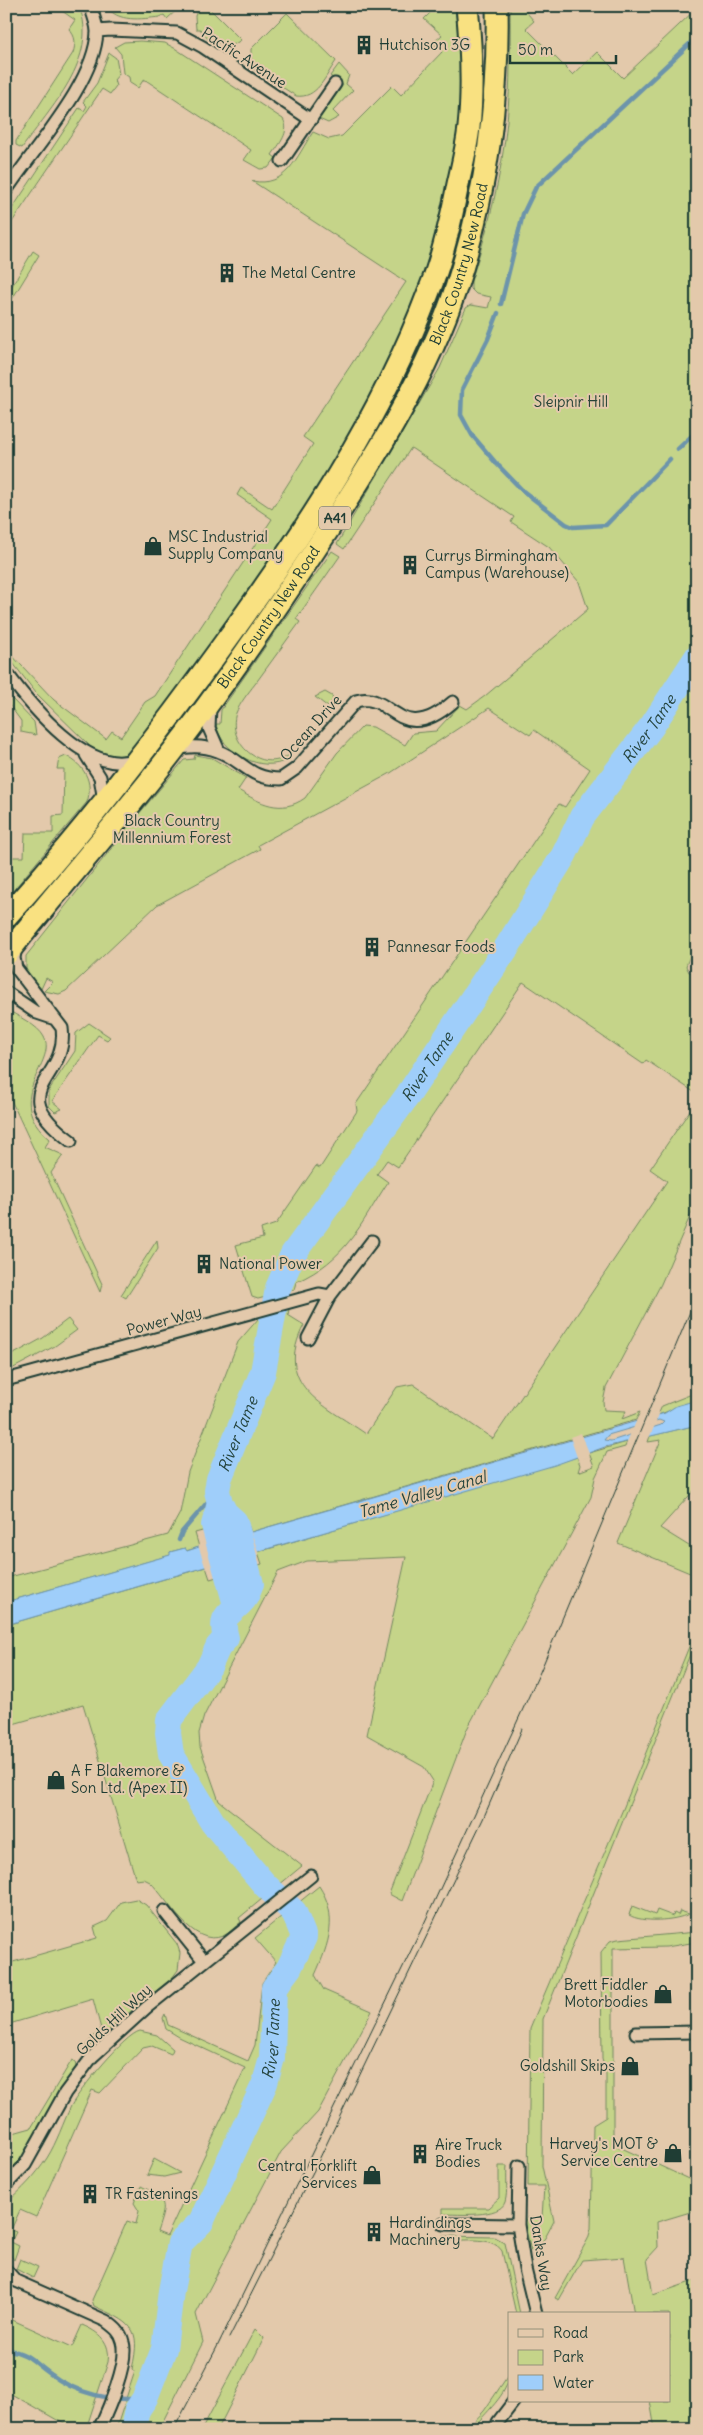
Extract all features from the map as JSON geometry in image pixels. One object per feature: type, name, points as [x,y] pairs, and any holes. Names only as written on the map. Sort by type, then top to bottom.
[{"type":"highway","name":"Black Country New Road","points":[[6,917],[139,757],[256,600],[309,522],[365,428],[416,324],[430,289],[449,228],[469,128],[470,65],[467,6]]},
{"type":"highway","name":"Black Country New Road","points":[[12,947],[174,750],[214,697],[297,578],[355,488],[413,388],[442,326],[456,287],[480,200],[489,154],[497,58],[497,6]]},
{"type":"street","points":[[6,191],[75,92],[90,64],[97,31],[90,6]]},
{"type":"street","name":"Pacific Avenue","points":[[97,31],[111,30],[177,34],[204,47],[310,120]]},
{"type":"street","points":[[282,161],[335,84]]},
{"type":"street","points":[[6,672],[52,724],[83,751],[97,769],[104,801]]},
{"type":"street","points":[[214,697],[210,705],[209,726],[219,751]]},
{"type":"street","name":"Ocean Drive","points":[[174,750],[192,747],[219,751],[261,776],[281,779],[296,768],[356,700],[372,701],[413,720],[432,718],[453,702]]},
{"type":"street","points":[[83,751],[110,763],[126,763],[139,757]]},
{"type":"street","points":[[12,947],[16,968],[52,1018],[62,1028],[62,1045],[37,1089],[38,1111],[45,1121],[71,1141]]},
{"type":"street","points":[[8,994],[37,1013],[52,1018]]},
{"type":"street","points":[[308,1338],[330,1296],[372,1241]]},
{"type":"street","name":"Power Way","points":[[6,1380],[319,1294],[330,1296]]},
{"type":"street","name":"Golds Hill Way","points":[[6,2185],[25,2165],[65,2093],[92,2057],[146,2008],[247,1929],[310,1876]]},
{"type":"street","points":[[164,1911],[204,1961]]},
{"type":"street","points":[[636,2033],[697,2032]]},
{"type":"street","name":"Danks Way","points":[[519,2166],[518,2225],[525,2269],[536,2312]]},
{"type":"street","points":[[443,2224],[518,2225]]},
{"type":"street","points":[[6,2270],[16,2281],[106,2321],[117,2329],[125,2348],[122,2366],[99,2428]]},
{"type":"street","points":[[495,2427],[513,2402]]},
{"type":"green space","points":[[55,6],[79,6],[84,25],[83,44],[78,63],[69,82],[22,148],[16,145],[16,141],[74,49],[74,37],[69,29],[75,20]]},
{"type":"green space","points":[[106,6],[181,6],[167,19],[164,15],[145,19],[130,19],[117,15]]},
{"type":"green space","points":[[199,6],[207,6],[241,40],[230,47],[222,48],[222,44],[208,39],[200,29],[196,29],[195,16]]},
{"type":"green space","points":[[437,6],[455,6],[461,66],[461,119],[436,241],[427,273],[404,328],[365,413],[279,551],[135,749],[119,757],[103,754],[91,747],[36,693],[6,654],[6,649],[54,700],[106,739],[112,731],[121,737],[145,702],[155,696],[272,519],[237,495],[241,488],[272,509],[313,444],[303,437],[406,282],[252,181],[264,182],[274,180],[282,175],[295,160],[313,132],[329,139],[342,136],[392,86],[401,95],[442,52],[433,43],[442,35],[424,19]]},
{"type":"green space","name":"Sleipnir Hill","points":[[510,6],[521,6],[534,21],[526,28],[573,75],[597,52],[623,78],[697,8],[697,937],[686,966],[689,972],[697,975],[697,1094],[646,1060],[643,1064],[523,982],[398,1167],[387,1160],[377,1174],[388,1182],[360,1227],[340,1252],[328,1263],[296,1282],[294,1290],[258,1299],[252,1297],[236,1245],[263,1238],[261,1229],[276,1224],[316,1166],[320,1168],[357,1111],[356,1104],[559,804],[565,807],[590,769],[534,730],[530,735],[489,708],[389,774],[258,845],[260,849],[157,905],[66,991],[59,994],[44,991],[53,982],[46,978],[41,989],[26,971],[26,956],[118,840],[123,843],[127,838],[122,834],[184,760],[194,759],[195,755],[212,758],[246,778],[238,790],[263,803],[288,806],[305,798],[337,753],[363,726],[373,727],[405,745],[413,733],[436,731],[460,705],[467,709],[485,696],[588,609],[579,582],[549,547],[511,522],[514,517],[411,448],[344,549],[337,544],[440,368],[466,308],[471,305],[488,308],[491,297],[476,294],[471,289],[471,281],[494,202],[505,141],[509,92]]},
{"type":"green space","points":[[287,13],[336,61],[320,86],[310,94],[303,96],[296,96],[251,67],[251,49]]},
{"type":"green space","points":[[124,42],[165,43],[176,49],[283,119],[286,129],[285,133],[272,155],[276,158],[268,168],[260,169],[244,160],[251,150],[144,79],[138,88],[130,83],[129,77],[123,73],[121,54],[115,47]]},
{"type":"green space","points":[[109,53],[116,58],[119,74],[114,80],[116,86],[110,94],[102,89],[6,231],[6,218],[79,108],[84,111],[87,106],[83,102],[97,83]]},
{"type":"green space","points":[[339,64],[349,75],[346,84],[353,90],[333,111],[339,117],[328,123],[319,119],[343,85],[330,76]]},
{"type":"green space","points":[[33,251],[39,255],[6,309],[6,296]]},
{"type":"green space","points":[[332,551],[340,556],[296,619],[300,622],[244,698],[236,713],[234,724],[236,735],[249,752],[258,758],[268,761],[279,760],[289,755],[288,759],[278,763],[267,764],[244,758],[225,744],[219,734],[216,724],[220,724],[221,710]]},
{"type":"green space","points":[[325,692],[332,696],[333,700],[328,707],[315,697]]},
{"type":"green space","points":[[12,699],[34,722],[36,735],[21,732],[21,721],[7,702]]},
{"type":"green space","points":[[66,756],[78,764],[86,775],[89,788],[87,802],[6,899],[6,857],[24,857],[25,833],[53,833],[53,816],[63,815],[64,769],[57,769],[59,759]]},
{"type":"green space","points":[[6,1009],[32,1025],[44,1037],[46,1047],[44,1058],[30,1095],[30,1109],[36,1124],[50,1139],[45,1147],[63,1155],[51,1173],[102,1284],[100,1292],[6,1089]]},
{"type":"green space","points":[[89,1023],[110,1037],[107,1040],[98,1035],[52,1101],[62,1109],[55,1112],[49,1106],[49,1090],[75,1051],[76,1033]]},
{"type":"green space","points":[[697,1100],[697,1200],[661,1284],[606,1388],[603,1402],[604,1410],[626,1411],[622,1419],[640,1412],[636,1420],[251,1532],[246,1519],[195,1533],[199,1547],[186,1551],[185,1548],[170,1552],[171,1555],[6,1602],[6,1578],[168,1535],[180,1513],[188,1472],[238,1342],[259,1318],[289,1309],[288,1315],[304,1325],[296,1346],[295,1363],[299,1378],[307,1391],[319,1402],[366,1434],[397,1387],[413,1384],[493,1439],[667,1181],[650,1169]]},
{"type":"green space","points":[[157,1240],[158,1248],[126,1298],[121,1295]]},
{"type":"green space","points":[[68,1319],[77,1330],[55,1346],[6,1372],[6,1346],[12,1355],[43,1338]]},
{"type":"green space","points":[[697,1392],[697,1400],[658,1415],[662,1406]]},
{"type":"green space","points":[[697,1425],[697,1487],[660,1528],[697,1551],[697,1576],[618,1543],[661,1440],[648,1442],[650,1436]]},
{"type":"green space","points":[[627,1442],[625,1447],[607,1452],[595,1478],[591,1497],[467,1729],[402,1901],[389,1894],[433,1781],[424,1767],[367,1735],[406,1557],[307,1561],[278,1572],[204,1716],[199,1733],[200,1747],[219,1801],[302,1866],[239,1918],[241,1922],[223,1936],[212,1938],[201,1935],[191,1929],[150,1882],[144,1879],[136,1880],[83,1704],[6,1726],[6,1625],[206,1567],[210,1579],[262,1564],[258,1552],[577,1457],[580,1465],[578,1472],[594,1466],[589,1453]]},
{"type":"green space","points":[[697,1627],[697,1637],[543,2019],[542,2166],[554,2221],[545,2238],[533,2252],[531,2251],[524,2221],[528,2218],[542,2218],[544,2186],[528,2186],[530,2028],[623,1809]]},
{"type":"green space","points":[[319,1886],[329,1908],[330,1930],[328,1941],[315,1975],[324,1990],[372,2011],[318,2112],[281,2152],[196,2314],[203,2342],[159,2429],[116,2429],[135,2371],[132,2369],[135,2355],[134,2335],[131,2328],[125,2322],[94,2306],[92,2300],[127,2221],[136,2224],[139,2211],[134,2203],[141,2186],[157,2195],[161,2200],[163,2209],[157,2232],[167,2236],[245,2068],[179,2037],[166,2029],[163,2018],[165,2014],[168,2025],[248,2061],[255,2045],[262,1983],[276,1962],[255,1938]]},
{"type":"green space","points":[[136,1899],[146,1905],[177,1944],[180,1953],[178,1970],[172,1978],[115,2024],[93,2046],[85,2046],[101,2029],[93,1999],[6,2025],[6,1964],[97,1938],[94,1927],[107,1921],[121,1902]]},
{"type":"green space","points":[[632,1906],[655,1915],[657,1910],[673,1916],[674,1913],[678,1915],[680,1911],[689,1914],[667,1920],[642,1919],[629,1915]]},
{"type":"green space","points":[[697,1932],[697,1942],[666,1947],[613,1948],[613,2144],[697,2183],[697,2210],[657,2222],[658,2247],[647,2259],[653,2295],[697,2280],[697,2429],[655,2429],[650,2402],[670,2402],[670,2312],[634,2312],[624,2257],[582,2260],[559,2300],[555,2298],[588,2239],[591,2229],[593,2125],[606,2117],[606,2074],[602,2059],[601,1952],[610,1941]]},
{"type":"green space","points":[[140,2031],[157,2035],[173,2049],[171,2054],[152,2046],[143,2048],[100,2093],[92,2090],[36,2217],[20,2210],[11,2230],[16,2232],[11,2242],[19,2246],[14,2260],[6,2249],[6,2203],[18,2193],[47,2158],[71,2106],[83,2088],[124,2042]]},
{"type":"green space","points":[[72,2060],[75,2062],[76,2067],[54,2099],[29,2148],[6,2176],[6,2162],[10,2161],[6,2150],[6,2135],[31,2128]]},
{"type":"green space","points":[[154,2159],[180,2173],[164,2177],[147,2175]]},
{"type":"green space","points":[[499,2166],[507,2166],[506,2198],[502,2207],[487,2213],[443,2214],[443,2208],[488,2208],[499,2198]]},
{"type":"green space","points":[[443,2236],[494,2237],[505,2243],[520,2312],[516,2312],[502,2251],[497,2246],[475,2240],[443,2241]]},
{"type":"green space","points":[[20,2259],[38,2267],[33,2278],[16,2269]]},
{"type":"green space","points":[[6,2317],[72,2347],[82,2325],[94,2331],[106,2343],[108,2362],[86,2429],[73,2429],[6,2391]]},
{"type":"green space","points":[[255,2329],[264,2338],[218,2429],[202,2429]]},
{"type":"green space","points":[[508,2375],[505,2389],[495,2403],[472,2429],[467,2429],[484,2411]]},
{"type":"water","name":"Tame Valley Canal","points":[[697,1400],[697,1425],[605,1447],[555,1465],[6,1625],[6,1602],[170,1555],[170,1552],[185,1548],[187,1551],[665,1413],[676,1406]],"holes":[[[659,1420],[664,1422],[661,1425],[611,1441],[604,1440],[608,1435]]]},
{"type":"pier","points":[[660,1412],[655,1424],[632,1431],[638,1417]]},
{"type":"pier","points":[[655,1425],[649,1438],[626,1445],[631,1432]]},
{"type":"pier","points":[[581,1433],[590,1455],[578,1460],[570,1437]]},
{"type":"pier","points":[[250,1529],[259,1554],[206,1569],[198,1545]]},
{"type":"waterway","points":[[501,304],[523,214],[536,187],[697,37]]},
{"type":"waterway","points":[[498,313],[488,339],[462,390],[461,415],[472,435],[523,491],[566,524],[573,527],[606,525],[670,459]]},
{"type":"waterway","points":[[678,449],[697,431]]},
{"type":"waterway","name":"River Tame","points":[[133,2429],[137,2410],[145,2398],[164,2349],[171,2291],[180,2243],[201,2222],[265,2083],[272,2058],[274,1988],[289,1968],[304,1937],[294,1912],[265,1885],[213,1823],[171,1754],[168,1733],[169,1720],[209,1667],[218,1647],[226,1638],[224,1630],[225,1619],[244,1599],[251,1584],[235,1522],[225,1513],[217,1491],[219,1479],[263,1372],[278,1288],[293,1254],[408,1095],[507,947],[564,855],[582,817],[652,726],[697,657]]},
{"type":"waterway","points":[[179,1540],[182,1532],[217,1491]]},
{"type":"waterway","name":"River Tame","points":[[220,1503],[214,1525],[236,1605]]},
{"type":"waterway","points":[[6,2349],[30,2358],[60,2380],[83,2391],[120,2399],[145,2398]]},
{"type":"tram line","points":[[174,2429],[217,2347],[422,1928],[540,1672],[697,1295]]},
{"type":"tram line","points":[[229,2338],[315,2168],[483,1819],[522,1729]]},
{"type":"place","name":"Hutchison 3G","points":[[364,45]]},
{"type":"place","name":"The Metal Centre","points":[[227,273]]},
{"type":"place","name":"MSC Industrial Supply Company","points":[[153,546]]},
{"type":"place","name":"Currys Birmingham Campus (Warehouse)","points":[[410,565]]},
{"type":"place","name":"Pannesar Foods","points":[[372,947]]},
{"type":"place","name":"National Power","points":[[204,1264]]},
{"type":"place","name":"A F Blakemore & Son Ltd. (Apex II)","points":[[56,1780]]},
{"type":"place","name":"Brett Fiddler Motorbodies","points":[[663,1994]]},
{"type":"place","name":"Goldshill Skips","points":[[630,2066]]},
{"type":"place","name":"Harvey's MOT & Service Centre","points":[[673,2153]]},
{"type":"place","name":"Aire Truck Bodies","points":[[420,2154]]},
{"type":"place","name":"Central Forklift Services","points":[[372,2175]]},
{"type":"place","name":"TR Fastenings","points":[[90,2194]]},
{"type":"place","name":"Hardindings Machinery","points":[[374,2232]]},
{"type":"park label","name":"Black Country Millennium Forest","points":[[172,830]]}]
